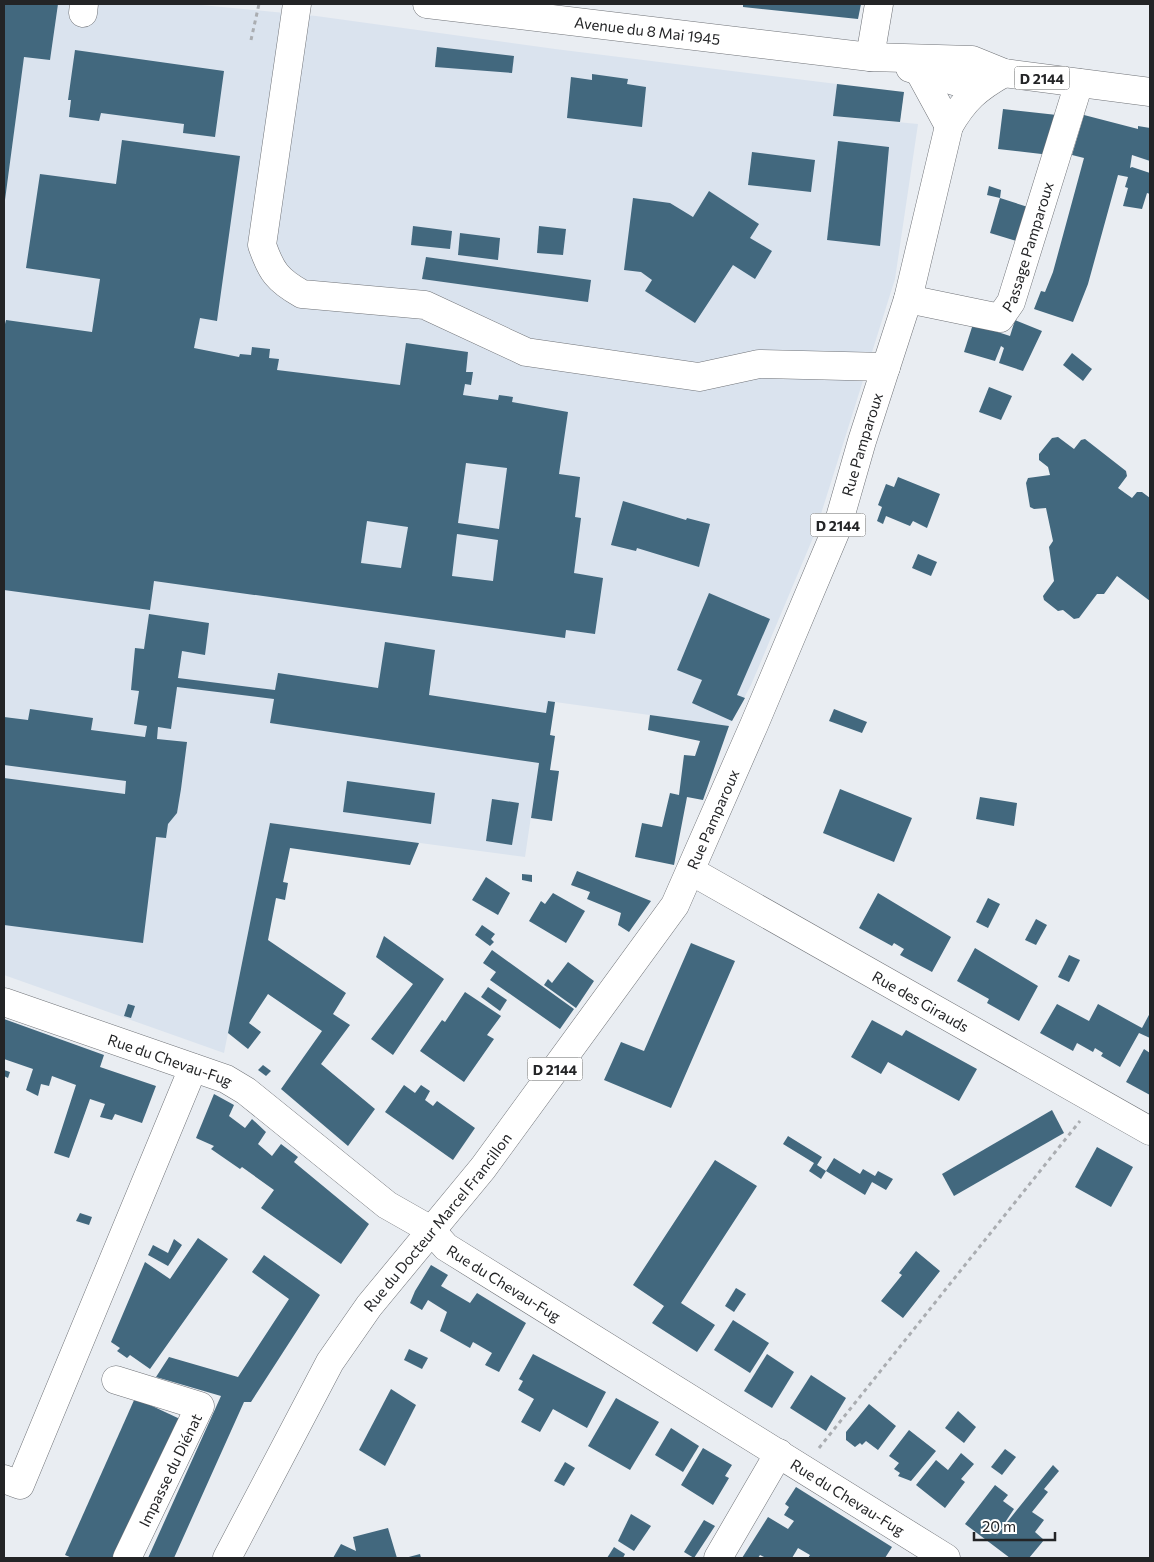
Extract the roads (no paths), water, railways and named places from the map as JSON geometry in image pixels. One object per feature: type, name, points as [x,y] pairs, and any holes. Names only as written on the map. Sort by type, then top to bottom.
[{"type":"street","points":[[297,4],[262,245],[270,269],[285,284],[302,294],[425,305],[526,352],[699,377],[759,364],[886,367]]},
{"type":"street","name":"Avenue du 8 Mai 1945","points":[[427,4],[870,57],[972,60],[1004,73]]},
{"type":"street","points":[[870,57],[879,4]]},
{"type":"street","name":"Avenue du 8 Mai 1945","points":[[870,57],[978,88]]},
{"type":"street","points":[[919,71],[949,126]]},
{"type":"street","name":"Rue Pamparoux","points":[[675,905],[691,872],[837,528],[908,298],[949,126],[956,112],[978,88],[1004,73]]},
{"type":"street","name":"D 2144","points":[[1004,73],[1150,92]]},
{"type":"street","name":"Passage Pamparoux","points":[[908,298],[1000,318],[1011,302],[1080,83]]},
{"type":"street","name":"Rue des Girauds","points":[[691,872],[1150,1131]]},
{"type":"street","name":"Rue du Docteur Marcel Francillon","points":[[227,1558],[330,1362],[369,1306],[483,1168],[675,905]]},
{"type":"street","name":"Rue du Chevau-Fug","points":[[4,1002],[226,1079],[246,1091],[387,1205],[431,1230],[446,1247],[946,1558]]},
{"type":"street","points":[[4,1479],[20,1485],[193,1068]]},
{"type":"street","name":"Impasse du Diénat","points":[[116,1380],[200,1406],[128,1558]]},
{"type":"street","points":[[718,1558],[778,1453]]}]
